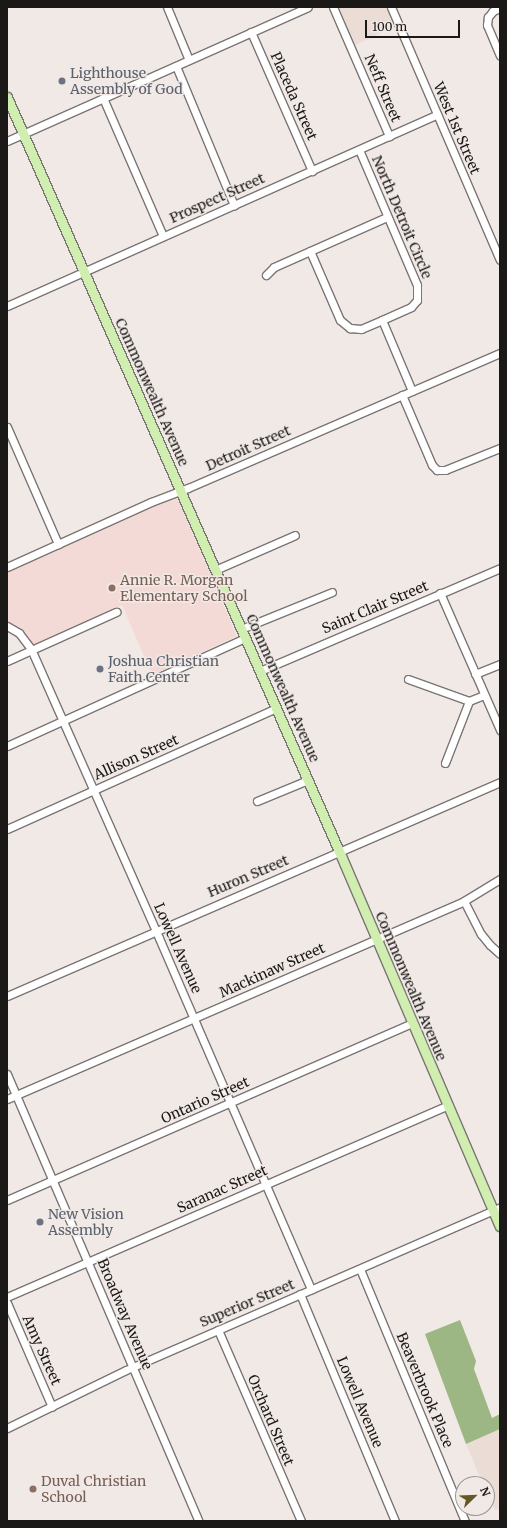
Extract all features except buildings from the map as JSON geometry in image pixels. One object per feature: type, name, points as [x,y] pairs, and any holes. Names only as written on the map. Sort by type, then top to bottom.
[{"type":"main road","name":"Commonwealth Avenue","points":[[7,97],[308,780],[375,939],[448,1105],[497,1208],[500,1226]]},
{"type":"street","points":[[167,7],[189,60]]},
{"type":"street","points":[[7,141],[308,7]]},
{"type":"street","name":"Neff Street","points":[[333,7],[389,136]]},
{"type":"street","name":"West 1st Street","points":[[391,7],[500,260]]},
{"type":"street","points":[[500,8],[493,11],[488,16],[487,25],[500,55]]},
{"type":"street","name":"Placeda Street","points":[[251,32],[312,171]]},
{"type":"street","points":[[176,66],[234,205]]},
{"type":"street","points":[[103,98],[163,236]]},
{"type":"street","name":"Prospect Street","points":[[7,306],[437,115]]},
{"type":"street","name":"North Detroit Circle","points":[[359,150],[417,285],[419,295],[411,307],[382,320]]},
{"type":"street","points":[[266,275],[274,267],[387,217]]},
{"type":"street","points":[[310,251],[340,320],[350,328],[361,329],[382,320],[412,391]]},
{"type":"street","name":"Detroit Street","points":[[7,567],[500,353]]},
{"type":"street","points":[[402,395],[432,465],[437,470],[445,470],[500,448]]},
{"type":"street","points":[[7,427],[58,544]]},
{"type":"street","points":[[215,570],[295,535]]},
{"type":"street","name":"Saint Clair Street","points":[[260,671],[500,568]]},
{"type":"street","points":[[241,629],[332,592]]},
{"type":"street","points":[[440,593],[500,730]]},
{"type":"street","points":[[7,661],[116,612]]},
{"type":"street","name":"Lowell Avenue","points":[[7,626],[19,633],[31,650],[231,1102],[311,1290]]},
{"type":"street","points":[[7,746],[245,638]]},
{"type":"street","points":[[475,674],[500,664]]},
{"type":"street","points":[[408,679],[469,701],[484,695]]},
{"type":"street","points":[[444,763],[469,701]]},
{"type":"street","name":"Allison Street","points":[[7,829],[276,708]]},
{"type":"street","points":[[257,801],[308,780]]},
{"type":"street","name":"Huron Street","points":[[7,996],[500,782]]},
{"type":"street","name":"Mackinaw Street","points":[[7,1099],[464,901],[500,879]]},
{"type":"street","points":[[464,901],[481,934],[500,954]]},
{"type":"street","name":"Ontario Street","points":[[7,1200],[413,1023]]},
{"type":"street","name":"Broadway Avenue","points":[[7,1074],[134,1366],[199,1521]]},
{"type":"street","name":"Saranac Street","points":[[7,1297],[448,1105]]},
{"type":"street","name":"Superior Street","points":[[7,1428],[134,1366],[360,1269],[497,1208]]},
{"type":"street","name":"Beaverbrook Place","points":[[360,1269],[466,1521]]},
{"type":"street","name":"Lowell Avenue","points":[[300,1294],[395,1521]]},
{"type":"street","name":"Amy Street","points":[[7,1303],[52,1407]]},
{"type":"street","name":"Orchard Street","points":[[218,1330],[301,1521]]},
{"type":"shaded area","points":[[336,7],[387,7],[396,26],[353,46]]},
{"type":"shaded area","name":"Annie R. Morgan Elementary School","points":[[176,495],[237,636],[152,675],[122,605],[32,647],[26,635],[7,623],[7,571]]},
{"type":"shaded area","points":[[500,1429],[500,1508],[495,1510],[495,1476],[480,1476],[466,1444]]},
{"type":"green space","points":[[460,1320],[476,1361],[474,1369],[492,1418],[500,1414],[500,1429],[466,1444],[425,1334]]},
{"type":"place","name":"Lighthouse Assembly of God","points":[[62,81]]},
{"type":"place","name":"Annie R. Morgan Elementary School","points":[[112,588]]},
{"type":"place","name":"Joshua Christian Faith Center","points":[[100,669]]},
{"type":"place","name":"New Vision Assembly","points":[[40,1222]]},
{"type":"place","name":"Duval Christian School","points":[[33,1489]]}]
